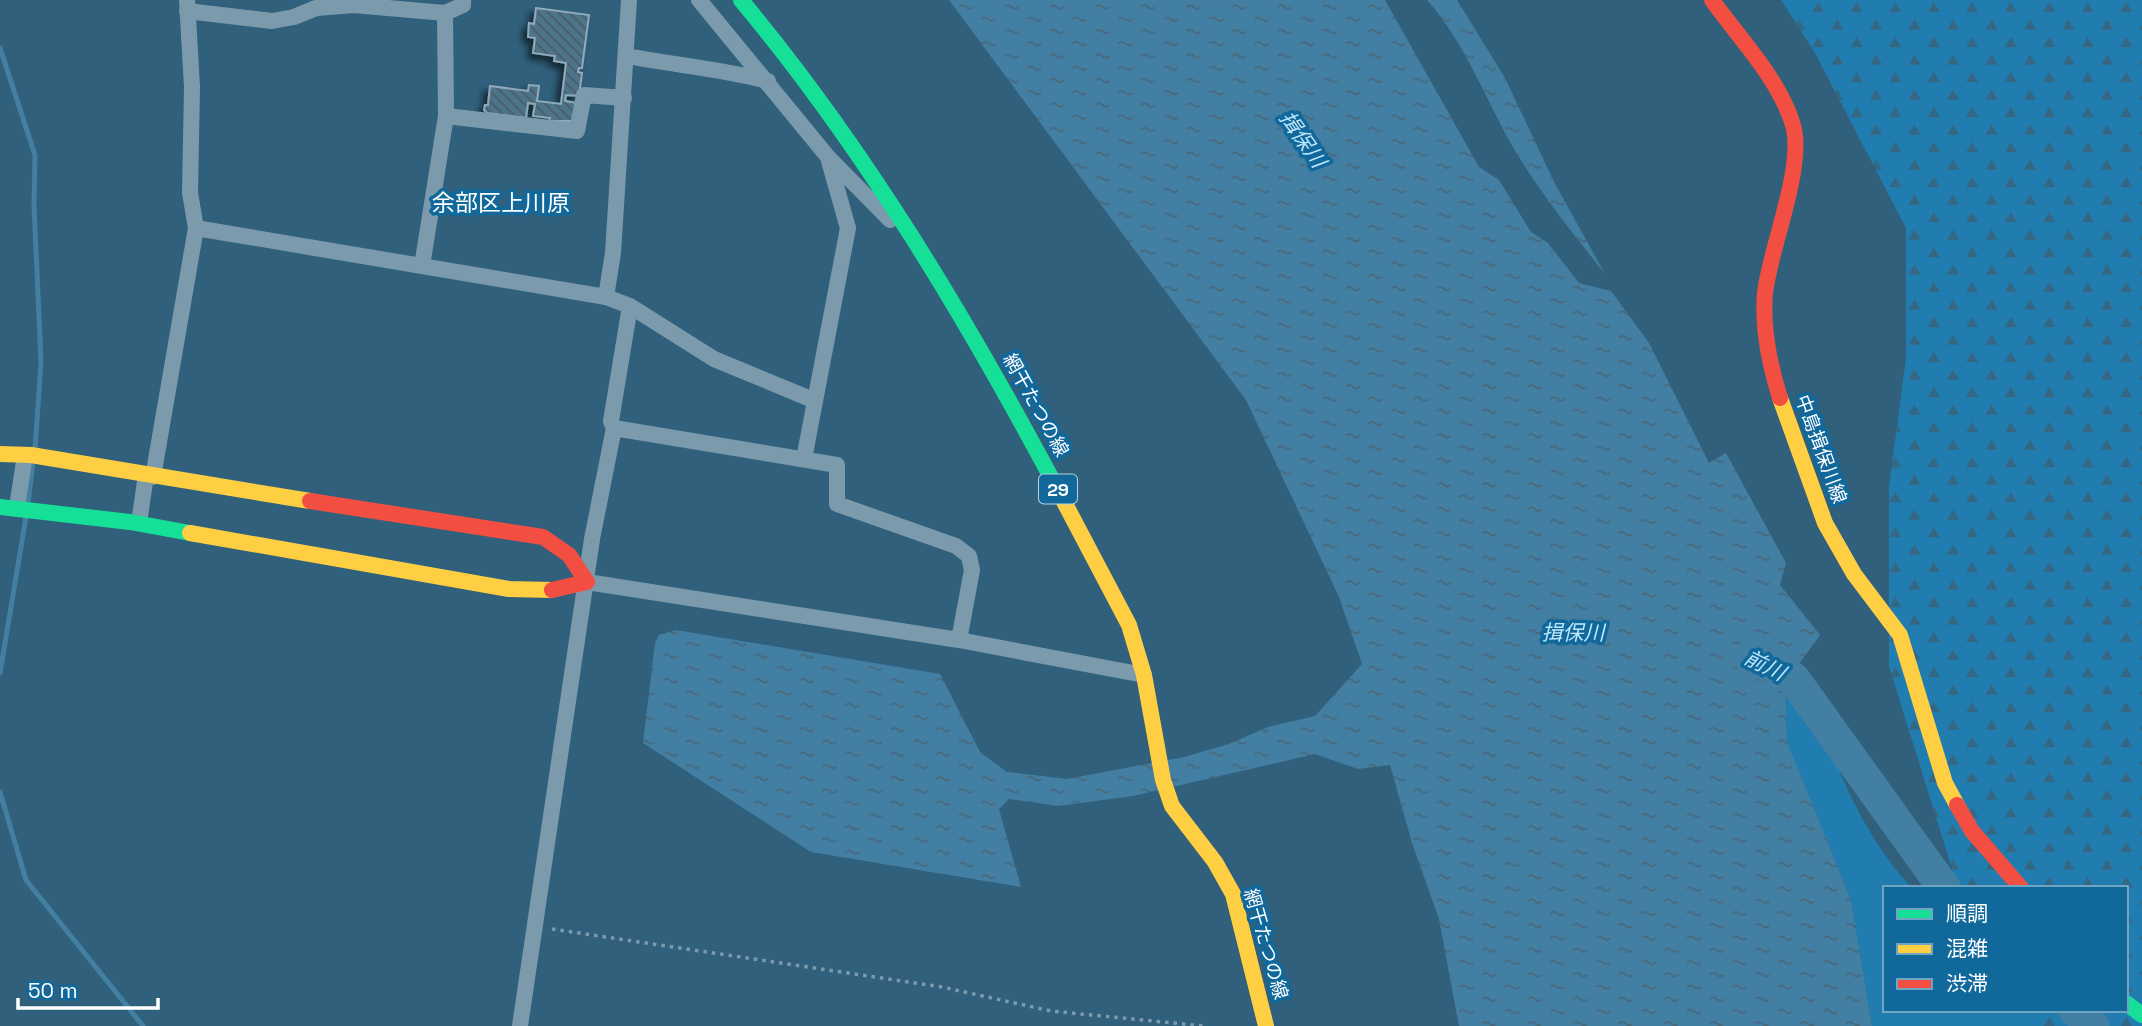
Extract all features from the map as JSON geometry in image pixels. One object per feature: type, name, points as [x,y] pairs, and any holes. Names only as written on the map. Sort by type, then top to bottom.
[{"type":"main road","name":"網干たつの線","points":[[741,0],[800,71],[905,230],[1001,383],[1129,625],[1144,675],[1163,780],[1172,806],[1186,829],[1215,862],[1233,894],[1266,1026]]},
{"type":"main road","name":"中島揖保川線","points":[[1712,0],[1782,96],[1794,128],[1793,175],[1765,293],[1767,343],[1776,386],[1800,460],[1825,523],[1854,574],[1900,635],[1945,783],[1972,831],[2019,886]]},
{"type":"main road","points":[[0,454],[25,455],[543,537],[569,555],[587,583],[545,592],[509,589],[139,523],[0,507]]},
{"type":"street","points":[[139,523],[196,228],[190,193],[192,87],[187,6],[272,21],[294,17],[316,8],[387,4],[445,13],[463,5],[463,0]]},
{"type":"street","points":[[606,297],[613,253],[629,0]]},
{"type":"street","points":[[699,0],[828,157],[884,216],[905,230]]},
{"type":"street","points":[[422,266],[446,116],[445,13]]},
{"type":"street","points":[[627,56],[686,67],[728,70],[768,81]]},
{"type":"street","points":[[446,116],[577,131],[584,95],[624,98]]},
{"type":"street","points":[[804,459],[813,400],[848,228],[828,157]]},
{"type":"street","points":[[196,228],[606,297],[630,306],[714,359],[813,400]]},
{"type":"street","points":[[520,1026],[592,539],[614,428],[611,421],[630,306]]},
{"type":"street","points":[[614,428],[837,465],[836,504],[956,546],[969,556],[972,570],[960,640]]},
{"type":"street","points":[[17,507],[25,455]]},
{"type":"street","points":[[587,583],[960,640],[1144,675]]},
{"type":"path","points":[[536,926],[942,987],[1051,1011],[1204,1026]]},
{"type":"green space","points":[[1781,0],[2142,0],[2142,1026],[2039,1026],[2030,1012],[2128,1012],[2128,886],[1957,886],[1889,666],[1889,487],[1906,358],[1906,228],[1814,51]]},
{"type":"green space","points":[[1802,676],[1815,699],[1832,753],[1860,814],[1889,860],[1910,886],[1883,886],[1883,1012],[2054,1012],[2070,1026],[1872,1026],[1851,900],[1787,743],[1785,683]]},
{"type":"water","name":"揖保川","points":[[949,0],[1385,0],[1479,167],[1499,180],[1531,232],[1548,243],[1579,283],[1611,291],[1649,343],[1709,463],[1726,453],[1786,563],[1780,585],[1820,635],[1785,683],[1787,742],[1851,900],[1872,1026],[1459,1026],[1439,919],[1412,843],[1390,765],[1358,769],[1315,754],[1133,796],[1058,806],[1009,799],[999,809],[1021,887],[811,852],[643,743],[655,643],[659,635],[676,630],[940,674],[980,752],[1007,772],[1067,779],[1184,757],[1229,744],[1268,727],[1315,716],[1362,664],[1339,597],[1246,400]]},
{"type":"water","points":[[1427,0],[1457,0],[1505,78],[1554,182],[1605,274],[1529,172],[1454,37]]},
{"type":"building","points":[[536,8],[589,15],[582,68],[579,68],[578,72],[582,73],[579,96],[566,95],[565,101],[577,103],[575,121],[549,121],[550,118],[533,116],[535,104],[528,103],[526,118],[487,113],[484,110],[485,105],[488,105],[490,86],[528,91],[529,85],[539,86],[537,101],[561,104],[566,63],[554,61],[555,56],[533,53],[535,38],[528,37],[529,23],[534,24]]},
{"type":"waterway","points":[[0,48],[35,155],[34,205],[41,362],[35,449]]},
{"type":"waterway","points":[[28,504],[33,462]]},
{"type":"waterway","points":[[0,673],[26,517]]},
{"type":"waterway","name":"前川","points":[[1750,657],[1793,678],[1943,886]]},
{"type":"waterway","points":[[0,792],[26,880],[143,1026]]},
{"type":"waterway","name":"前川","points":[[2077,1012],[2093,1026]]},
{"type":"traffic: fast","points":[[741,0],[831,117],[914,240],[990,367],[1061,496]]},
{"type":"traffic: fast","points":[[0,507],[130,522],[190,533]]},
{"type":"traffic: fast","points":[[2128,1004],[2142,1015]]},
{"type":"traffic: slow","points":[[1780,398],[1825,523],[1854,574],[1900,635],[1945,783],[1957,805]]},
{"type":"traffic: slow","points":[[0,454],[31,455],[310,501]]},
{"type":"traffic: slow","points":[[1061,496],[1129,625],[1144,675],[1163,780],[1172,806],[1215,862],[1233,894],[1266,1026]]},
{"type":"traffic: slow","points":[[190,533],[509,589],[552,590]]},
{"type":"traffic: jam","points":[[1712,0],[1769,76],[1793,125],[1795,142],[1791,185],[1768,275],[1764,306],[1768,346],[1780,398]]},
{"type":"traffic: jam","points":[[310,501],[543,537],[569,555],[587,582],[552,590]]},
{"type":"traffic: jam","points":[[1957,805],[1972,831],[2019,886]]},
{"type":"district","name":"余部区上川原","points":[[501,203]]}]
